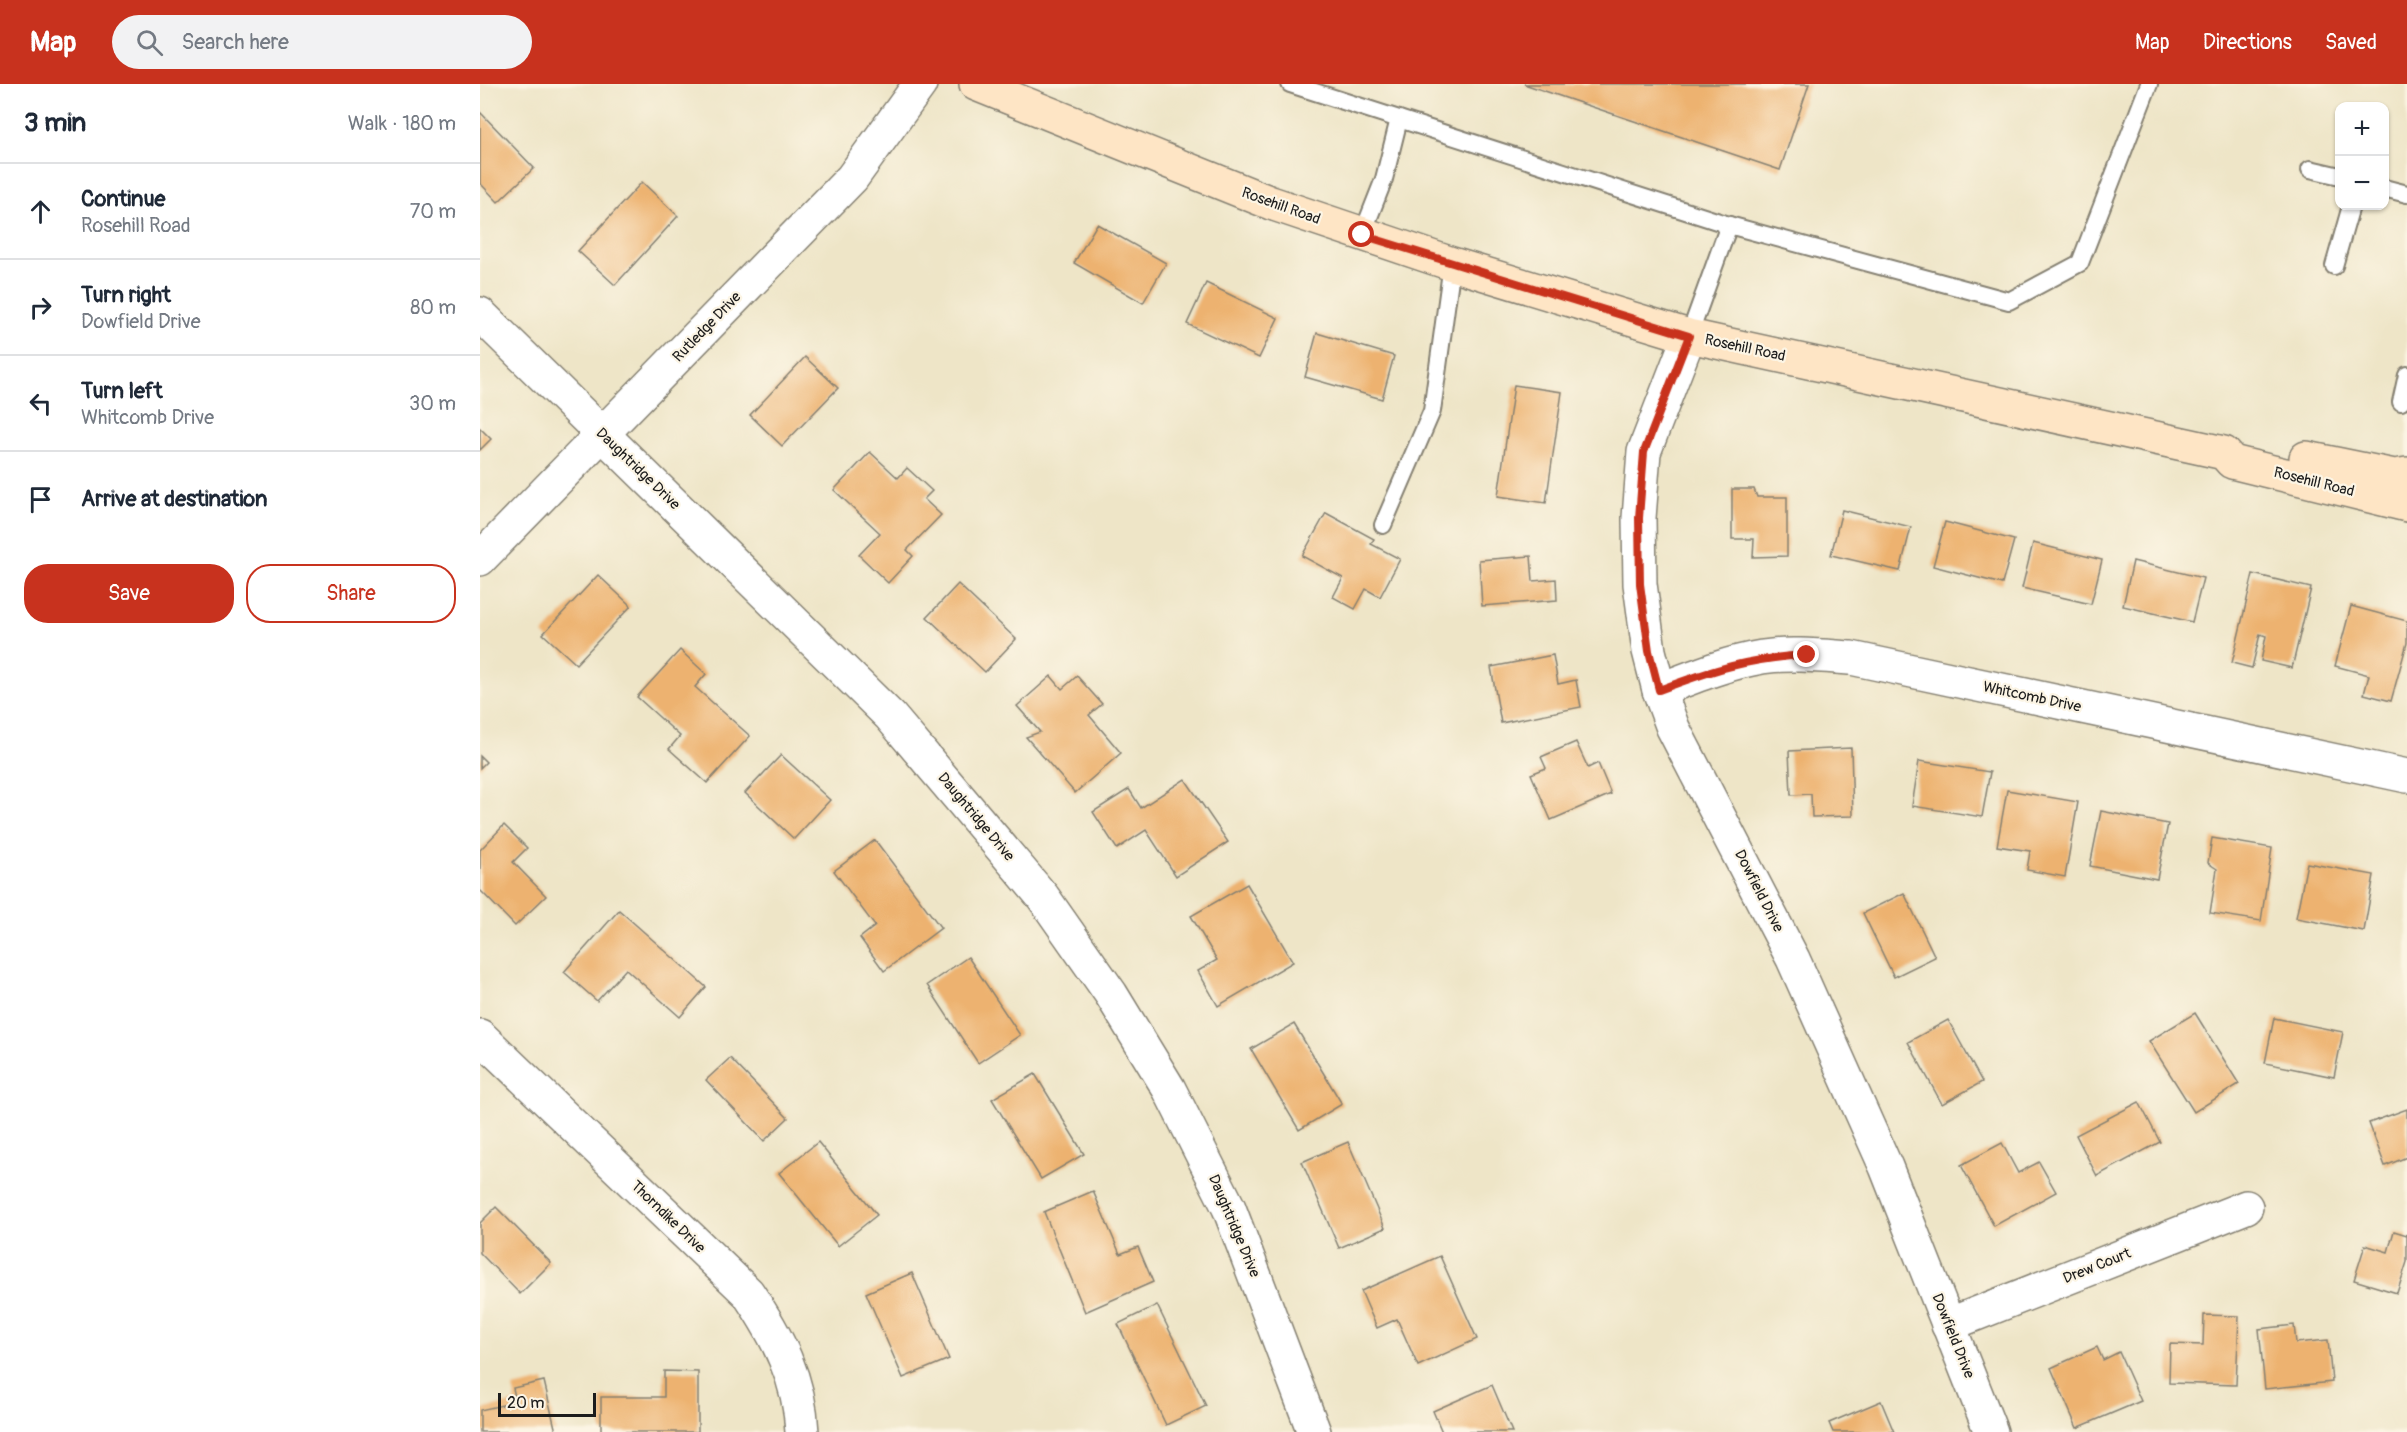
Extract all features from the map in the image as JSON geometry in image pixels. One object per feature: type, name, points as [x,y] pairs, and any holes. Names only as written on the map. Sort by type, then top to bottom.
[{"type":"main road","name":"Rosehill Road","points":[[976,84],[1027,94],[1271,203],[1452,264],[1689,336],[2224,453],[2232,462],[2407,505]]},
{"type":"main road","name":"Rosehill Road","points":[[2224,453],[2237,444],[2394,476],[2407,474]]},
{"type":"street","name":"Rutledge Drive","points":[[480,559],[852,178],[920,84]]},
{"type":"street","name":"Daughtridge Drive","points":[[480,314],[890,716],[1043,897],[1111,994],[1179,1109],[1229,1208],[1314,1432]]},
{"type":"street","name":"Dowfield Drive","points":[[1689,336],[1644,452],[1639,518],[1640,584],[1649,651],[1659,690],[1673,728],[1793,959],[1886,1167],[1991,1432]]},
{"type":"street","name":"Whitcomb Drive","points":[[1659,690],[1719,667],[1763,657],[1807,655],[1851,658],[2407,776]]},
{"type":"street","name":"Thorndike Drive","points":[[480,1036],[748,1293],[773,1330],[791,1371],[801,1414],[802,1432]]},
{"type":"street","name":"Drew Court","points":[[1948,1325],[2246,1207]]},
{"type":"lane","points":[[1290,84],[1729,225],[2009,301],[2080,263],[2149,84]]},
{"type":"lane","points":[[1362,235],[1384,179],[1399,119]]},
{"type":"lane","points":[[2310,169],[2335,175]]},
{"type":"lane","points":[[2389,189],[2407,194]]},
{"type":"lane","points":[[2334,266],[2350,210]]},
{"type":"lane","points":[[1689,336],[1729,225]]},
{"type":"lane","points":[[1383,525],[1432,411],[1452,264]]},
{"type":"lane","points":[[2400,402],[2407,375]]},
{"type":"building","points":[[1524,84],[1809,84],[1780,170]]},
{"type":"building","points":[[480,112],[534,168],[498,202],[480,183]]},
{"type":"building","points":[[642,182],[678,216],[615,285],[578,251]]},
{"type":"building","points":[[1097,224],[1166,263],[1143,303],[1074,263]]},
{"type":"building","points":[[1206,283],[1278,318],[1259,358],[1187,324]]},
{"type":"building","points":[[1317,333],[1394,356],[1382,399],[1305,377]]},
{"type":"building","points":[[805,357],[838,388],[782,446],[750,415]]},
{"type":"building","points":[[1514,385],[1562,392],[1546,503],[1498,496]]},
{"type":"building","points":[[480,428],[491,439],[480,450]]},
{"type":"building","points":[[870,452],[898,478],[907,468],[932,491],[924,499],[941,515],[907,550],[913,556],[888,583],[859,555],[880,533],[834,490]]},
{"type":"building","points":[[1732,489],[1754,489],[1757,497],[1787,497],[1787,556],[1753,557],[1754,539],[1732,539]]},
{"type":"building","points":[[1842,510],[1911,527],[1900,571],[1831,555]]},
{"type":"building","points":[[1326,513],[1374,539],[1371,544],[1400,559],[1380,597],[1366,589],[1355,609],[1333,597],[1343,578],[1302,556]]},
{"type":"building","points":[[1945,522],[2014,540],[2002,584],[1933,566]]},
{"type":"building","points":[[2033,543],[2102,560],[2091,604],[2022,588]]},
{"type":"building","points":[[1531,556],[1533,581],[1556,579],[1557,600],[1482,606],[1479,560]]},
{"type":"building","points":[[2133,561],[2203,578],[2192,622],[2123,606]]},
{"type":"building","points":[[2253,574],[2311,588],[2292,668],[2261,661],[2266,636],[2260,634],[2252,668],[2232,663]]},
{"type":"building","points":[[598,575],[631,606],[576,664],[543,634]]},
{"type":"building","points":[[958,584],[1016,639],[985,672],[927,617]]},
{"type":"building","points":[[2351,606],[2407,621],[2407,643],[2391,701],[2364,694],[2369,675],[2335,666]]},
{"type":"building","points":[[680,650],[706,674],[695,687],[750,736],[707,783],[669,749],[680,736],[637,697]]},
{"type":"building","points":[[1553,655],[1558,684],[1576,680],[1581,707],[1501,723],[1491,667]]},
{"type":"building","points":[[1051,676],[1062,689],[1077,676],[1102,704],[1089,715],[1121,753],[1075,793],[1026,737],[1040,732],[1017,706]]},
{"type":"building","points":[[1576,742],[1588,768],[1598,763],[1611,794],[1551,820],[1531,774],[1546,768],[1541,757]]},
{"type":"building","points":[[1851,748],[1853,816],[1812,817],[1811,794],[1791,795],[1789,751]]},
{"type":"building","points":[[781,755],[830,800],[794,839],[745,793]]},
{"type":"building","points":[[480,756],[486,762],[480,768]]},
{"type":"building","points":[[1919,761],[1990,772],[1982,817],[1912,806]]},
{"type":"building","points":[[1185,779],[1228,842],[1176,876],[1146,830],[1117,849],[1093,812],[1129,789],[1141,808]]},
{"type":"building","points":[[2007,790],[2078,802],[2065,877],[2027,870],[2030,851],[1997,846]]},
{"type":"building","points":[[2101,811],[2168,824],[2157,879],[2090,866]]},
{"type":"building","points":[[504,825],[527,848],[513,862],[546,896],[515,926],[480,890],[480,850]]},
{"type":"building","points":[[2212,838],[2272,848],[2261,921],[2210,913],[2217,869],[2208,863]]},
{"type":"building","points":[[875,840],[941,928],[884,971],[860,938],[875,926],[834,871]]},
{"type":"building","points":[[2307,863],[2374,875],[2364,931],[2296,918]]},
{"type":"building","points":[[1247,884],[1293,962],[1218,1006],[1198,971],[1217,960],[1191,916]]},
{"type":"building","points":[[1904,893],[1935,957],[1894,977],[1863,913]]},
{"type":"building","points":[[619,910],[706,987],[680,1017],[626,969],[597,1001],[564,972]]},
{"type":"building","points":[[968,957],[1020,1035],[978,1063],[927,985]]},
{"type":"building","points":[[2195,1013],[2239,1084],[2194,1112],[2149,1041]]},
{"type":"building","points":[[2274,1018],[2343,1032],[2334,1077],[2265,1063]]},
{"type":"building","points":[[1948,1020],[1982,1082],[1942,1104],[1908,1042]]},
{"type":"building","points":[[1294,1024],[1342,1104],[1299,1130],[1251,1049]]},
{"type":"building","points":[[730,1058],[788,1118],[764,1141],[706,1080]]},
{"type":"building","points":[[1035,1074],[1084,1154],[1041,1179],[992,1099]]},
{"type":"building","points":[[2139,1102],[2160,1142],[2097,1176],[2076,1135]]},
{"type":"building","points":[[2407,1109],[2407,1157],[2385,1166],[2369,1123]]},
{"type":"building","points":[[818,1142],[877,1215],[838,1246],[779,1173]]},
{"type":"building","points":[[1348,1142],[1385,1228],[1339,1248],[1302,1162]]},
{"type":"building","points":[[2002,1143],[2018,1173],[2039,1162],[2056,1192],[1994,1226],[1961,1165]]},
{"type":"building","points":[[1093,1191],[1120,1254],[1138,1247],[1153,1282],[1085,1312],[1044,1212]]},
{"type":"building","points":[[496,1207],[551,1263],[520,1294],[480,1253],[480,1223]]},
{"type":"building","points":[[2394,1231],[2407,1235],[2407,1262],[2397,1293],[2354,1280],[2365,1245],[2388,1252]]},
{"type":"building","points":[[1440,1256],[1477,1339],[1418,1366],[1397,1319],[1377,1328],[1361,1291]]},
{"type":"building","points":[[912,1273],[949,1359],[903,1378],[866,1293]]},
{"type":"building","points":[[1157,1305],[1206,1406],[1166,1425],[1118,1324]]},
{"type":"building","points":[[2204,1315],[2239,1316],[2236,1385],[2169,1383],[2170,1344],[2203,1345]]},
{"type":"building","points":[[2294,1325],[2296,1343],[2328,1340],[2332,1382],[2265,1389],[2259,1329]]},
{"type":"building","points":[[2097,1347],[2103,1360],[2119,1352],[2141,1401],[2077,1428],[2051,1368]]},
{"type":"building","points":[[664,1371],[698,1372],[698,1432],[601,1432],[601,1397],[664,1397]]},
{"type":"building","points":[[544,1381],[556,1432],[480,1432],[480,1410],[516,1402],[513,1388]]},
{"type":"building","points":[[1492,1385],[1512,1432],[1442,1432],[1433,1411]]},
{"type":"building","points":[[1881,1401],[1894,1432],[1833,1432],[1829,1423]]},
{"type":"route","points":[[1362,235],[1689,336],[1644,452],[1639,518],[1640,584],[1649,651],[1659,690],[1719,667],[1763,657],[1807,655]]}]
